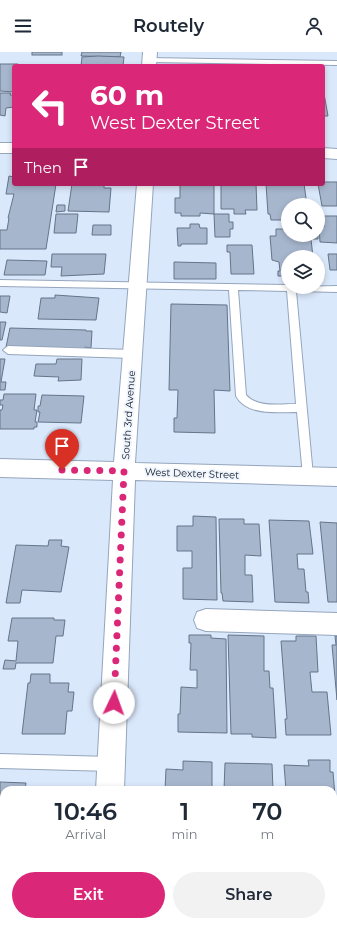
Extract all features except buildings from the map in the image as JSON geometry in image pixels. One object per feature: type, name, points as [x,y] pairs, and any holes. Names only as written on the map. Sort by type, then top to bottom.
[{"type":"street","points":[[0,148],[12,148]]},
{"type":"street","points":[[325,153],[337,154]]},
{"type":"street","name":"South 3rd Avenue","points":[[110,786],[124,471],[145,186]]},
{"type":"street","name":"West Dexter Street","points":[[0,468],[337,477]]},
{"type":"street","points":[[206,620],[337,624]]},
{"type":"lane","points":[[150,60],[337,64]]},
{"type":"lane","points":[[0,283],[281,288]]},
{"type":"lane","points":[[233,287],[241,396],[248,404],[269,408],[302,408]]},
{"type":"lane","points":[[325,289],[337,289]]},
{"type":"lane","points":[[292,294],[308,476]]},
{"type":"lane","points":[[8,350],[132,354]]},
{"type":"lane","points":[[0,761],[111,764]]},
{"type":"route","points":[[62,470],[124,471],[114,703]]}]
